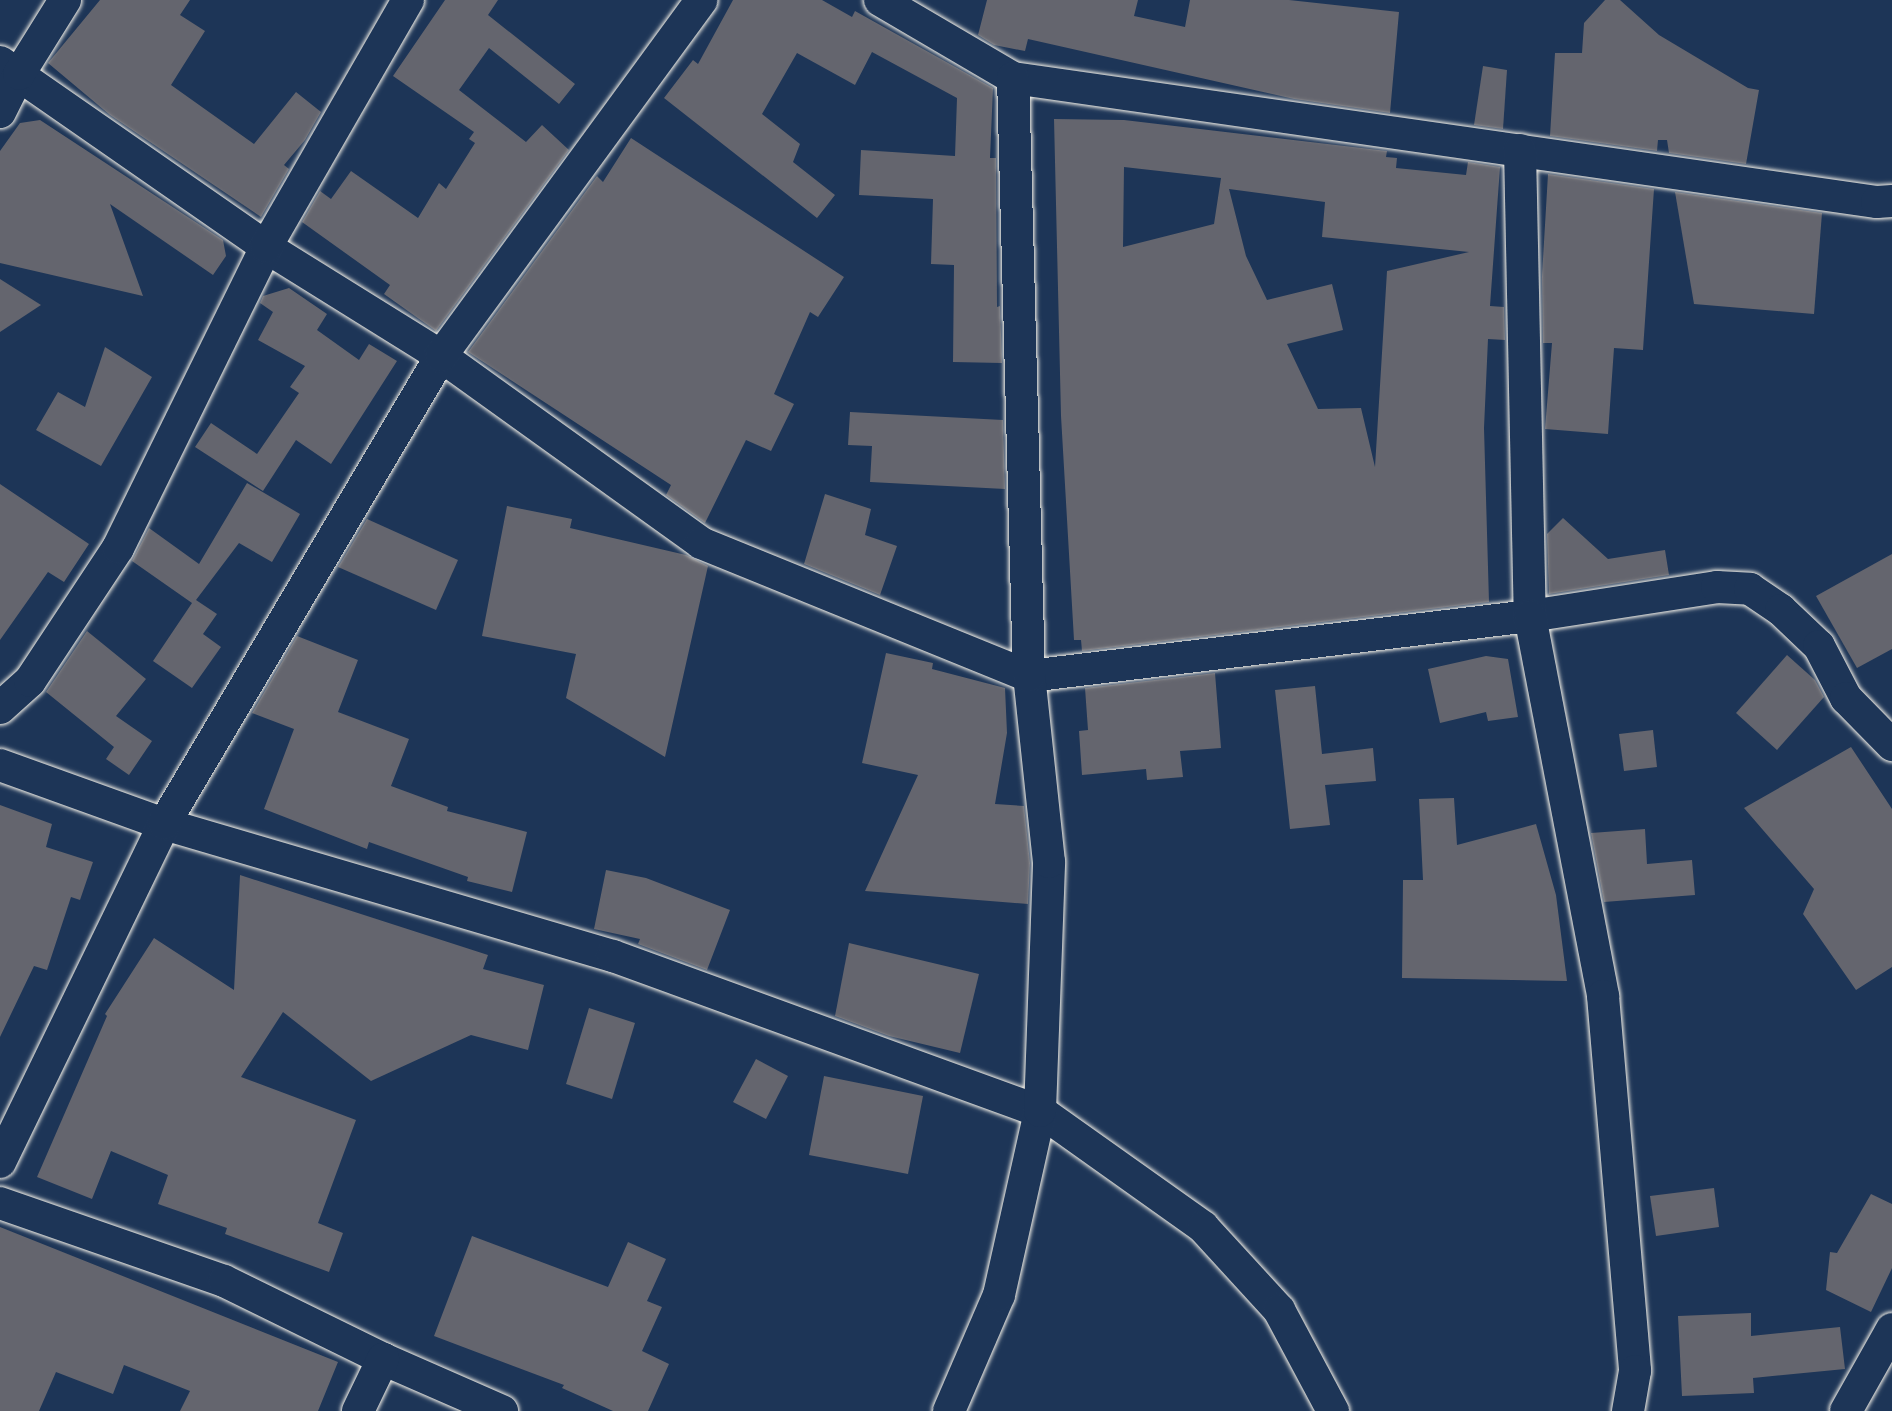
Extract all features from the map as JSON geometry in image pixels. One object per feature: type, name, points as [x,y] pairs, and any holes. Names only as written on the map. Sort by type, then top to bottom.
[{"type":"street","points":[[0,112],[9,68],[65,0]]},
{"type":"street","points":[[0,708],[30,681],[118,548],[266,247],[408,0]]},
{"type":"street","points":[[0,1162],[164,824],[441,356],[702,0]]},
{"type":"street","points":[[880,0],[1013,78],[1877,202],[1892,201]]},
{"type":"street","points":[[9,68],[266,247],[441,356],[701,543],[1029,676],[1530,616],[1717,587],[1750,589],[1781,610],[1819,646],[1846,698],[1892,745]]},
{"type":"street","points":[[949,1411],[999,1295],[1040,1111],[1049,862],[1029,676],[1013,78]]},
{"type":"street","points":[[1520,150],[1530,616],[1603,996],[1635,1371],[1628,1411]]},
{"type":"street","points":[[0,765],[164,824],[613,956],[1040,1111],[1203,1227],[1279,1310],[1333,1411]]},
{"type":"street","points":[[0,1203],[224,1281],[383,1359],[502,1411]]},
{"type":"street","points":[[1846,1411],[1892,1329]]},
{"type":"street","points":[[358,1411],[383,1359]]},
{"type":"building","points":[[100,0],[190,0],[180,15],[205,31],[171,85],[254,144],[296,92],[321,112],[305,140],[284,165],[289,169],[261,217],[110,115],[48,63]]},
{"type":"building","points":[[445,0],[498,0],[488,15],[575,84],[559,104],[489,48],[459,90],[526,142],[542,125],[569,150],[436,331],[384,294],[390,285],[302,222],[320,191],[331,199],[351,171],[418,218],[439,183],[446,189],[475,143],[469,139],[474,132],[393,76]]},
{"type":"building","points":[[733,0],[822,0],[852,17],[855,11],[993,88],[990,158],[996,158],[997,307],[1000,306],[1002,363],[953,362],[954,265],[931,264],[933,199],[859,195],[861,150],[955,156],[957,98],[872,52],[855,85],[797,53],[762,114],[800,144],[793,162],[835,195],[817,218],[664,98],[693,60],[698,64]]},
{"type":"building","points":[[987,0],[1138,0],[1134,16],[1185,27],[1190,0],[1289,0],[1399,12],[1390,113],[1294,99],[1028,39],[1025,51],[994,45],[978,35]]},
{"type":"building","points":[[1605,0],[1620,0],[1659,35],[1748,88],[1759,90],[1746,164],[1669,153],[1667,140],[1658,140],[1657,151],[1550,136],[1555,53],[1582,53],[1584,23]]},
{"type":"building","points":[[1483,66],[1507,70],[1503,129],[1474,125]]},
{"type":"building","points":[[1054,119],[1124,120],[1387,151],[1386,157],[1397,158],[1396,168],[1466,175],[1468,162],[1500,167],[1490,306],[1504,307],[1505,340],[1488,339],[1484,428],[1489,602],[1082,651],[1081,640],[1074,640],[1061,416]],"holes":[[[1124,167],[1221,178],[1214,224],[1123,247]],[[1229,189],[1325,202],[1322,237],[1469,252],[1387,271],[1375,467],[1361,408],[1318,409],[1287,344],[1343,330],[1332,284],[1267,300],[1246,256]]]},
{"type":"building","points":[[40,120],[223,240],[226,256],[213,275],[110,204],[143,296],[0,263],[0,151],[20,123]]},
{"type":"building","points":[[631,138],[844,277],[818,317],[810,312],[774,394],[794,404],[771,451],[746,440],[705,523],[666,495],[671,485],[468,352],[597,176],[603,182]]},
{"type":"building","points":[[1548,174],[1654,189],[1643,350],[1614,348],[1608,434],[1545,429],[1552,343],[1543,343],[1542,276]]},
{"type":"building","points":[[1675,192],[1822,213],[1814,314],[1694,304]]},
{"type":"building","points":[[0,279],[41,305],[0,332]]},
{"type":"building","points":[[289,288],[327,314],[317,330],[359,360],[369,344],[397,361],[331,464],[296,440],[263,491],[195,447],[211,423],[257,454],[299,393],[290,387],[305,366],[258,340],[273,312],[260,303],[263,296]]},
{"type":"building","points":[[105,347],[152,377],[101,466],[36,430],[58,392],[85,407]]},
{"type":"building","points":[[850,412],[1003,420],[1005,489],[870,482],[872,446],[848,445]]},
{"type":"building","points":[[247,483],[300,514],[272,562],[239,543],[196,600],[217,614],[203,634],[221,647],[192,688],[153,661],[192,603],[132,561],[149,528],[199,564]]},
{"type":"building","points":[[0,484],[89,544],[64,582],[48,572],[0,640]]},
{"type":"building","points":[[825,494],[871,509],[865,535],[897,546],[880,595],[804,564]]},
{"type":"building","points":[[507,506],[572,519],[570,528],[686,555],[708,566],[665,757],[566,698],[576,654],[482,636]]},
{"type":"building","points":[[1563,518],[1608,559],[1665,550],[1669,575],[1549,594],[1547,534]]},
{"type":"building","points":[[367,519],[458,560],[436,610],[338,567]]},
{"type":"building","points":[[1892,554],[1892,649],[1857,668],[1816,596]]},
{"type":"building","points":[[87,631],[146,679],[116,716],[152,741],[129,775],[106,759],[114,747],[46,692]]},
{"type":"building","points":[[297,636],[358,660],[338,712],[409,739],[391,786],[448,807],[447,811],[527,832],[512,892],[467,881],[468,877],[369,842],[367,849],[264,809],[294,729],[252,713]]},
{"type":"building","points":[[886,653],[933,663],[932,669],[1005,688],[1007,733],[995,804],[1024,806],[1030,863],[1028,904],[865,891],[918,775],[862,763]]},
{"type":"building","points":[[1787,655],[1815,680],[1824,697],[1777,750],[1736,713]]},
{"type":"building","points":[[1486,656],[1508,659],[1518,717],[1488,721],[1486,712],[1440,723],[1428,669]]},
{"type":"building","points":[[1215,673],[1221,748],[1180,751],[1183,777],[1147,780],[1146,769],[1082,775],[1079,731],[1088,730],[1085,688]]},
{"type":"building","points":[[1315,686],[1322,754],[1373,748],[1376,781],[1325,785],[1330,825],[1290,829],[1275,690]]},
{"type":"building","points":[[1653,730],[1657,767],[1624,771],[1619,734]]},
{"type":"building","points":[[1851,747],[1892,809],[1892,967],[1856,990],[1803,914],[1814,889],[1744,808]]},
{"type":"building","points":[[1454,798],[1457,845],[1536,824],[1556,895],[1567,981],[1402,978],[1403,880],[1423,880],[1419,799]]},
{"type":"building","points":[[0,805],[52,824],[46,847],[93,862],[80,900],[71,897],[47,970],[34,966],[0,1037]]},
{"type":"building","points":[[1645,829],[1647,864],[1692,860],[1695,895],[1604,902],[1591,833]]},
{"type":"building","points":[[606,870],[646,878],[730,910],[707,970],[638,944],[640,939],[594,929]]},
{"type":"building","points":[[240,875],[488,955],[483,969],[544,985],[528,1050],[471,1035],[371,1081],[283,1012],[241,1077],[356,1120],[318,1223],[343,1233],[329,1272],[225,1234],[227,1228],[158,1204],[168,1175],[111,1151],[92,1199],[37,1177],[107,1016],[105,1014],[154,938],[234,990]]},
{"type":"building","points":[[849,943],[979,974],[960,1053],[889,1036],[835,1016]]},
{"type":"building","points":[[589,1008],[635,1023],[612,1099],[566,1084]]},
{"type":"building","points":[[756,1059],[788,1076],[766,1119],[733,1102]]},
{"type":"building","points":[[824,1076],[923,1096],[908,1174],[809,1155]]},
{"type":"building","points":[[1714,1188],[1719,1227],[1656,1236],[1650,1196]]},
{"type":"building","points":[[1871,1194],[1892,1204],[1892,1268],[1871,1312],[1826,1290],[1830,1252],[1837,1253]]},
{"type":"building","points":[[0,1227],[338,1362],[318,1411],[180,1411],[190,1391],[124,1365],[113,1394],[56,1372],[39,1411],[0,1411]]},
{"type":"building","points":[[472,1236],[608,1287],[628,1242],[666,1259],[647,1301],[662,1307],[642,1351],[669,1364],[648,1411],[613,1411],[562,1388],[564,1385],[434,1336]]},
{"type":"building","points":[[1751,1313],[1751,1336],[1840,1327],[1845,1369],[1753,1378],[1754,1393],[1682,1396],[1678,1316]]}]
